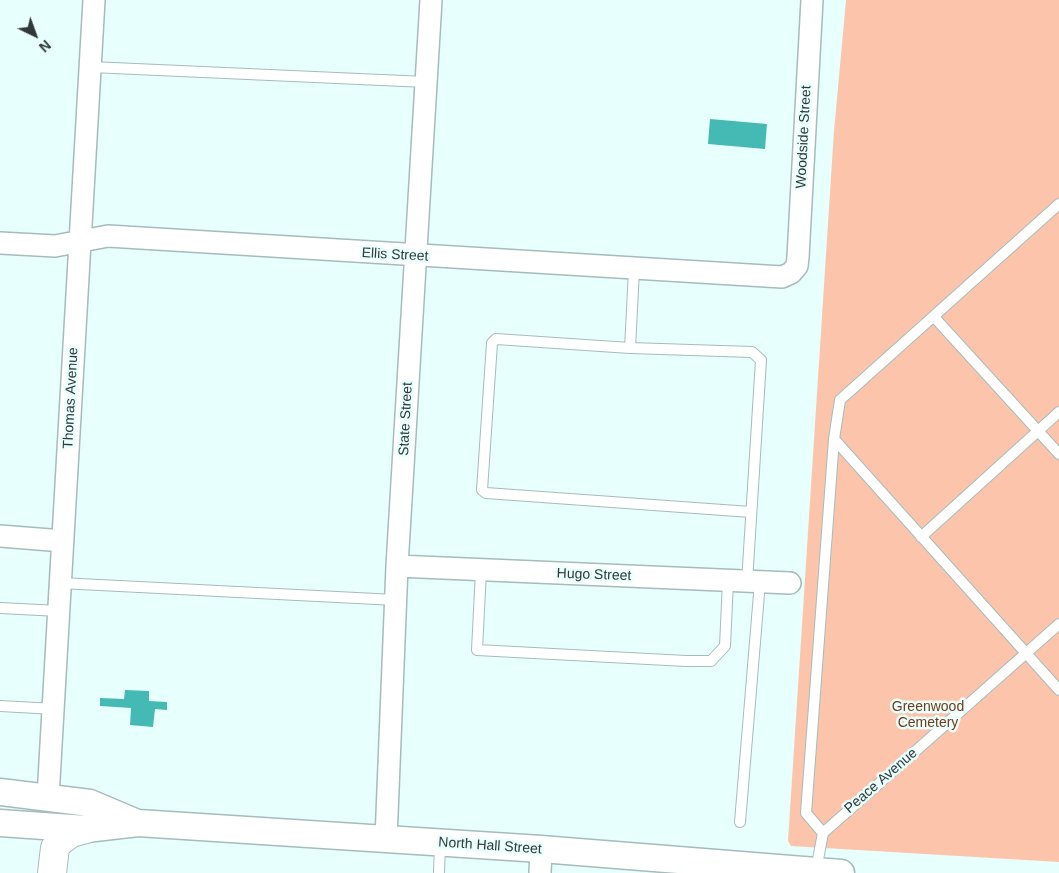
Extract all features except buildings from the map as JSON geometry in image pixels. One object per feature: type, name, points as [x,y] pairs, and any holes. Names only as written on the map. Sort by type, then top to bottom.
[{"type":"main road","points":[[52,873],[55,848],[58,842],[71,833],[86,829]]},
{"type":"street","name":"Thomas Avenue","points":[[48,797],[55,709],[60,583],[94,0]]},
{"type":"street","name":"State Street","points":[[386,839],[397,566],[432,0]]},
{"type":"street","name":"Woodside Street","points":[[791,273],[797,266],[798,257],[812,0]]},
{"type":"street","name":"Ellis Street","points":[[0,243],[55,246],[108,236],[634,270],[775,277],[791,273]]},
{"type":"street","points":[[0,536],[63,541]]},
{"type":"street","name":"Hugo Street","points":[[397,566],[790,583]]},
{"type":"street","name":"North Hall Street","points":[[0,792],[90,803],[138,823]]},
{"type":"street","name":"North Hall Street","points":[[0,823],[86,829],[138,823],[440,842],[540,861],[829,872]]},
{"type":"lane","points":[[91,67],[426,82]]},
{"type":"lane","points":[[829,872],[823,832],[806,813],[834,439],[840,400],[1055,208],[1059,220]]},
{"type":"lane","points":[[630,348],[634,270]]},
{"type":"lane","points":[[934,317],[1059,454]]},
{"type":"lane","points":[[740,822],[745,582],[751,512],[761,360],[758,355],[752,352],[630,348],[496,338],[492,343],[482,490],[486,493],[751,512]]},
{"type":"lane","points":[[921,537],[1059,412]]},
{"type":"lane","points":[[834,439],[1059,690]]},
{"type":"lane","points":[[481,570],[477,650],[686,661],[711,661],[725,646],[745,582]]},
{"type":"lane","points":[[60,583],[396,600]]},
{"type":"lane","points":[[0,608],[59,611]]},
{"type":"lane","name":"Peace Avenue","points":[[823,832],[1059,624]]},
{"type":"lane","points":[[0,706],[55,709]]},
{"type":"lane","points":[[439,873],[440,842]]},
{"type":"green space","name":"Greenwood Cemetery","points":[[846,0],[1059,0],[1059,862],[791,846],[788,841],[834,131]]},
{"type":"water","points":[[710,119],[767,124],[765,149],[708,144]]},
{"type":"water","points":[[125,690],[149,691],[149,701],[167,702],[167,710],[155,709],[153,727],[130,725],[131,708],[100,706],[100,698],[124,699]]}]
